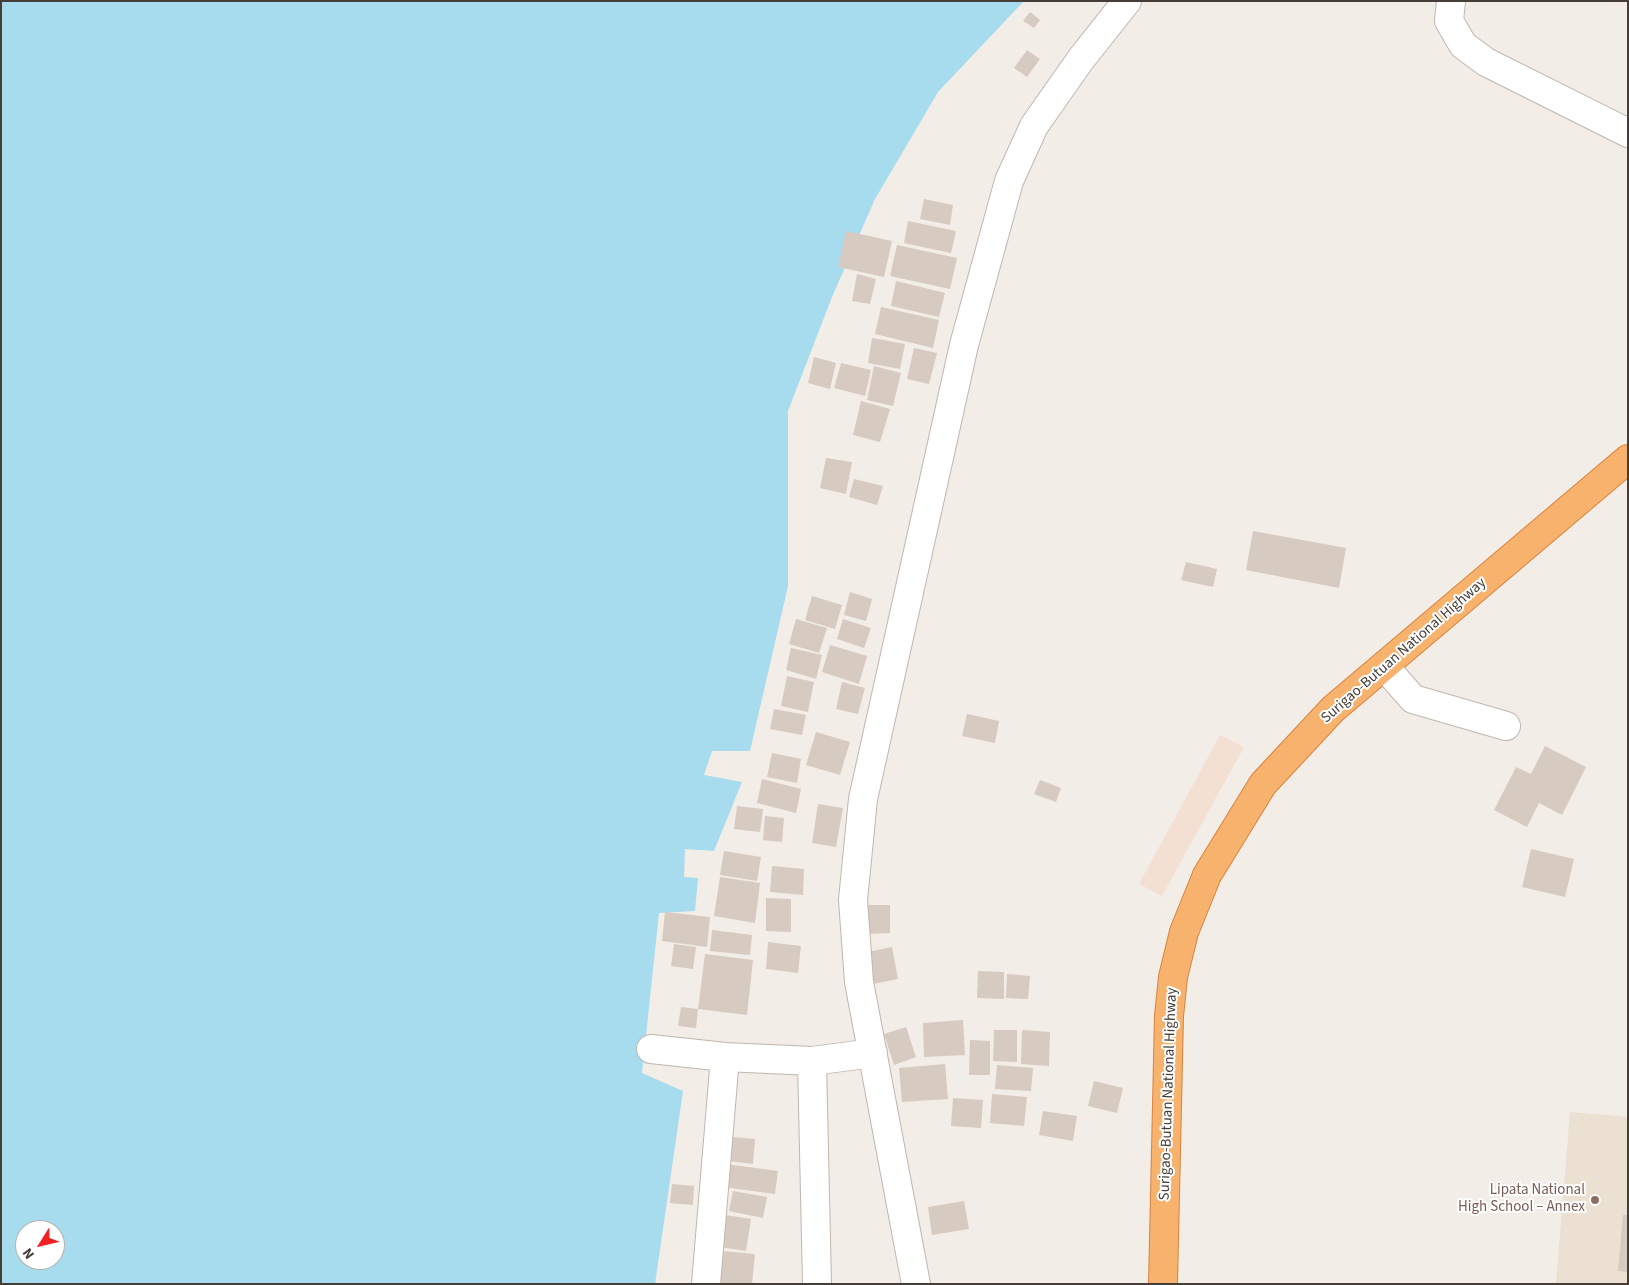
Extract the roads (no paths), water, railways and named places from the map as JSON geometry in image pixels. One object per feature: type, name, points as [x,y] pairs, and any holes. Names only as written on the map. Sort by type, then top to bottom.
[{"type":"highway","name":"Surigao-Butuan National Highway","points":[[1163,1284],[1169,1016],[1173,978],[1184,932],[1207,875],[1263,784],[1333,709],[1628,459]]},
{"type":"street","points":[[916,1284],[859,982],[853,900],[863,798],[964,345],[1009,181],[1034,126],[1065,81],[1127,1]]},
{"type":"street","points":[[1451,1],[1449,21],[1463,46],[1486,62],[1628,133]]},
{"type":"street","points":[[1384,666],[1413,699],[1506,726]]},
{"type":"street","points":[[651,1049],[725,1057],[812,1061],[873,1053]]},
{"type":"street","points":[[706,1284],[725,1057]]},
{"type":"street","points":[[812,1061],[817,1284]]},
{"type":"water","points":[[1,1],[1024,1],[938,92],[875,199],[832,297],[788,411],[788,586],[750,751],[712,751],[704,775],[742,782],[714,851],[685,849],[684,877],[698,878],[695,911],[659,913],[642,1073],[683,1091],[655,1284],[1,1284]]},
{"type":"place","name":"Lipata National High School – Annex","points":[[1595,1200]]}]
